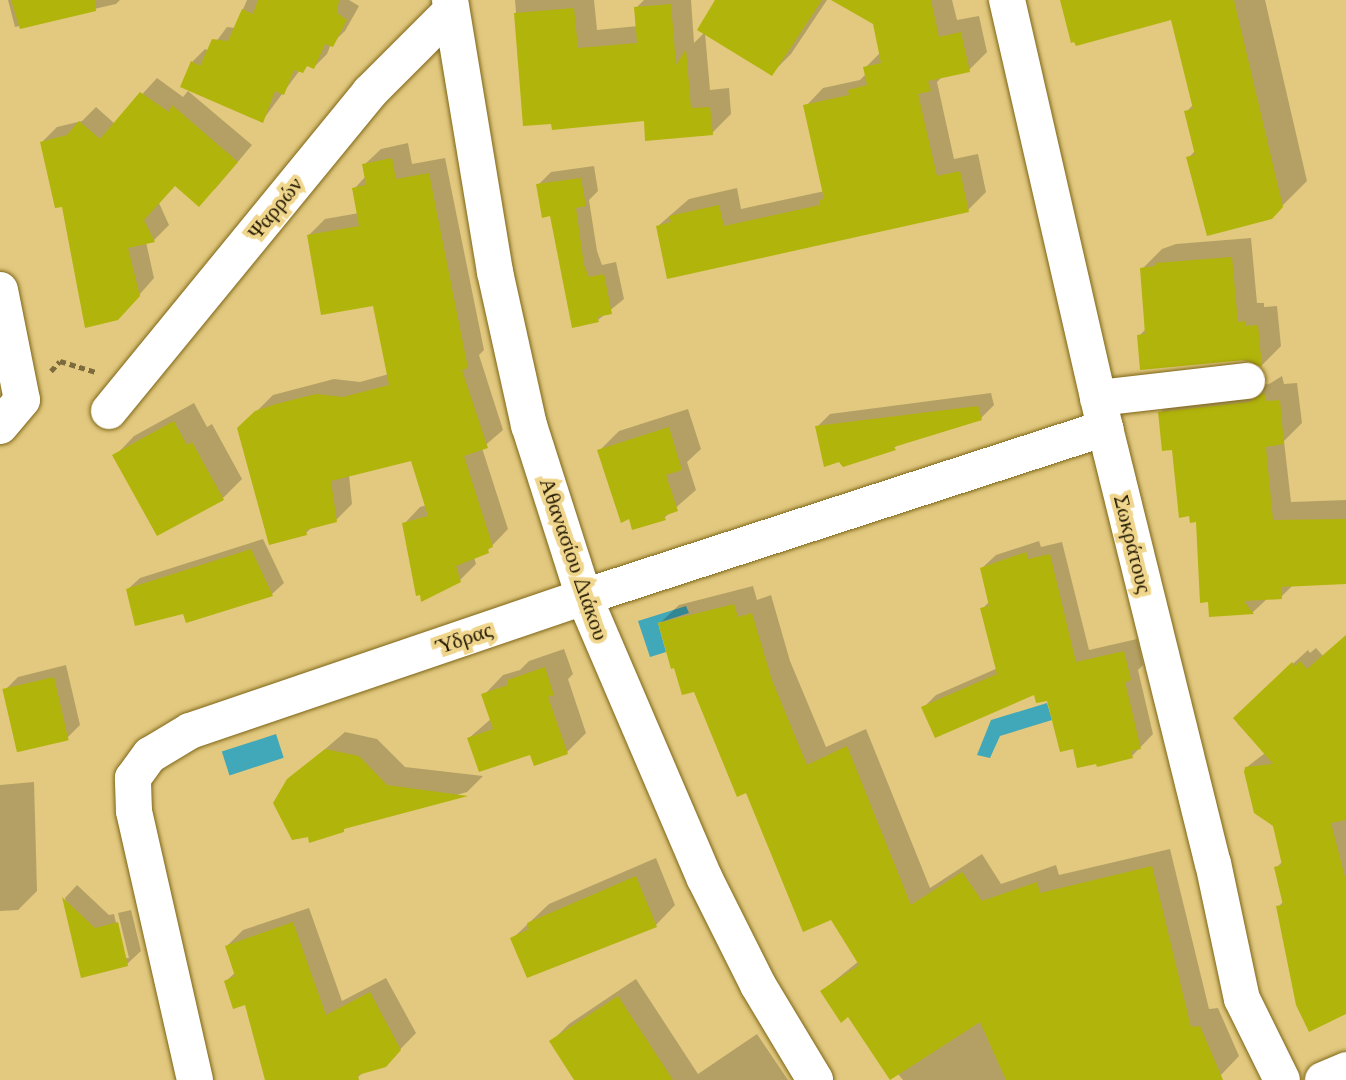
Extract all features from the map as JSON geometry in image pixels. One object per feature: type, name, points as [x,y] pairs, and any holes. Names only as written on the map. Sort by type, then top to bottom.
[{"type":"street","name":"Σωκράτους","points":[[1007,0],[1101,413],[1213,863],[1242,999],[1282,1080]]},
{"type":"street","name":"Ψαρρών","points":[[119,399],[370,92],[450,6]]},
{"type":"street","name":"Αθανασίου Διάκου","points":[[450,6],[495,272],[529,425],[584,597],[704,877],[758,985],[815,1080]]},
{"type":"street","points":[[0,290],[11,413]]},
{"type":"street","name":"Ύδρας","points":[[195,1080],[134,811],[133,778],[150,755],[190,731],[584,597],[1101,413],[1247,381]]},
{"type":"street","points":[[1323,1080],[1346,1070]]},
{"type":"path","points":[[11,413],[60,361],[119,399]]},
{"type":"water","points":[[686,606],[689,613],[658,623],[666,652],[650,657],[638,621]]},
{"type":"water","points":[[1047,703],[1052,720],[1000,736],[990,758],[977,755],[991,720]]},
{"type":"water","points":[[276,734],[284,758],[230,775],[222,752]]},
{"type":"building","points":[[11,0],[95,0],[96,11],[20,29]]},
{"type":"building","points":[[258,0],[339,0],[337,13],[347,20],[333,47],[325,44],[314,69],[307,66],[303,73],[294,70],[284,95],[275,91],[263,123],[180,87],[191,61],[200,66],[212,39],[228,41],[242,9],[253,14]]},
{"type":"building","points":[[715,0],[822,0],[772,76],[697,30]]},
{"type":"building","points":[[831,0],[931,0],[939,37],[961,32],[970,72],[928,81],[931,91],[918,94],[937,176],[960,171],[969,212],[667,279],[656,226],[671,222],[669,216],[719,205],[724,226],[820,205],[819,200],[824,199],[803,105],[849,95],[848,90],[867,85],[863,67],[881,63],[873,24]]},
{"type":"building","points":[[1060,0],[1234,0],[1283,207],[1272,219],[1207,236],[1186,157],[1195,155],[1184,111],[1193,109],[1171,20],[1076,46],[1074,42],[1071,43]]},
{"type":"building","points":[[671,4],[676,65],[686,49],[691,108],[710,107],[713,135],[645,141],[644,121],[552,130],[551,124],[523,126],[514,13],[574,8],[578,48],[637,43],[634,7]]},
{"type":"building","points":[[140,92],[169,112],[172,105],[238,162],[199,207],[175,186],[144,220],[155,242],[128,248],[140,296],[118,320],[85,328],[62,207],[55,208],[40,142],[67,135],[79,121],[100,139]]},
{"type":"building","points":[[392,158],[396,179],[429,173],[468,368],[462,370],[488,448],[464,456],[493,547],[488,549],[489,553],[456,566],[461,582],[421,602],[420,595],[416,596],[402,523],[428,516],[411,461],[331,481],[337,522],[306,530],[307,535],[269,545],[237,428],[255,411],[276,404],[316,394],[343,397],[389,385],[373,306],[321,315],[307,235],[359,226],[352,188],[366,185],[362,164]]},
{"type":"building","points":[[581,178],[586,206],[576,208],[584,265],[589,277],[604,274],[612,314],[597,317],[599,322],[572,328],[550,216],[542,218],[536,184]]},
{"type":"building","points":[[1232,257],[1238,322],[1245,321],[1245,326],[1258,325],[1262,367],[1245,360],[1140,370],[1137,335],[1145,334],[1140,268],[1155,266],[1155,263]]},
{"type":"building","points":[[1264,392],[1266,401],[1280,400],[1284,444],[1266,447],[1273,520],[1346,519],[1346,584],[1281,587],[1282,599],[1244,601],[1254,614],[1209,617],[1208,602],[1200,603],[1196,522],[1190,523],[1189,516],[1179,518],[1172,450],[1162,451],[1158,412],[1249,402]]},
{"type":"building","points":[[978,406],[982,420],[894,447],[896,450],[843,467],[839,462],[824,467],[815,426]]},
{"type":"building","points":[[174,421],[187,445],[192,442],[224,500],[157,536],[112,455]]},
{"type":"building","points":[[669,427],[682,470],[666,475],[678,511],[664,516],[666,520],[632,530],[629,519],[621,523],[597,450]]},
{"type":"building","points":[[251,549],[273,596],[186,623],[183,614],[135,626],[126,589]]},
{"type":"building","points":[[1026,552],[1028,559],[1050,554],[1076,662],[1124,651],[1131,680],[1125,682],[1141,749],[1131,751],[1133,758],[1097,767],[1096,764],[1077,768],[1073,749],[1060,752],[1047,701],[1036,703],[1034,695],[935,738],[921,707],[997,674],[980,608],[989,606],[980,568]]},
{"type":"building","points":[[734,604],[738,617],[752,613],[772,680],[807,765],[847,746],[911,905],[962,872],[982,901],[1037,882],[1040,893],[1152,866],[1191,1027],[1200,1026],[1223,1080],[1006,1080],[980,1022],[890,1080],[848,1017],[841,1023],[820,991],[859,965],[831,920],[803,932],[746,793],[737,797],[694,692],[682,695],[674,668],[671,669],[658,623]]},
{"type":"building","points":[[1346,635],[1346,820],[1331,823],[1346,881],[1346,1014],[1309,1032],[1296,1005],[1276,906],[1283,905],[1274,867],[1282,865],[1273,826],[1254,813],[1244,772],[1245,767],[1273,764],[1233,718],[1292,662],[1295,666],[1300,661],[1307,669]]},
{"type":"building","points":[[545,667],[554,695],[548,697],[568,754],[534,766],[530,755],[479,772],[467,738],[493,729],[481,694],[508,685],[507,680]]},
{"type":"building","points":[[54,677],[69,740],[17,752],[2,689]]},
{"type":"building","points":[[325,749],[359,756],[387,785],[468,796],[344,829],[344,832],[309,843],[308,837],[292,840],[273,803],[287,779]]},
{"type":"building","points":[[636,876],[657,927],[527,978],[510,938],[529,929],[527,923]]},
{"type":"building","points":[[62,897],[95,928],[118,922],[128,966],[81,978]]},
{"type":"building","points":[[293,922],[326,1015],[370,992],[401,1050],[386,1067],[358,1075],[359,1080],[265,1080],[245,1005],[233,1009],[224,981],[235,976],[225,946]]},
{"type":"building","points":[[618,996],[673,1080],[574,1080],[549,1041]]}]
